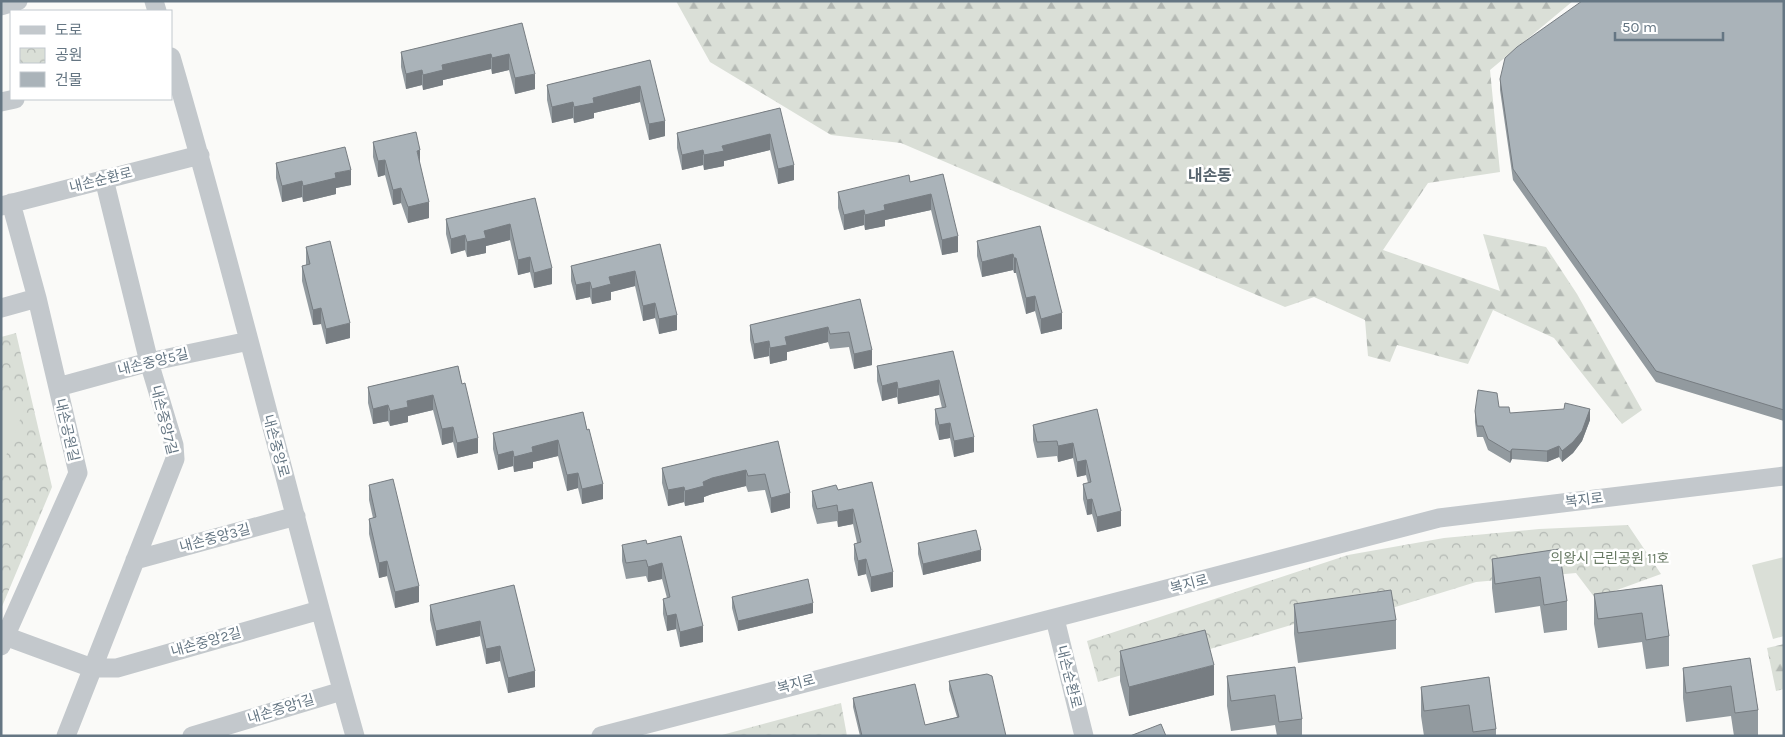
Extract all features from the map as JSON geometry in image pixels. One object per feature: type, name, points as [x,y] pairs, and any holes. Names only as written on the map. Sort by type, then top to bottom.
[{"type":"street","points":[[1,6],[18,1]]},
{"type":"street","name":"내손중앙로","points":[[172,60],[200,155],[355,736]]},
{"type":"street","name":"내손순환로","points":[[6,205],[200,155]]},
{"type":"street","name":"내손중앙7길","points":[[66,736],[175,459],[174,445],[148,362],[104,179]]},
{"type":"street","name":"내손공원길","points":[[3,641],[78,473],[37,298],[6,205]]},
{"type":"street","points":[[1,308],[37,298]]},
{"type":"street","name":"내손중앙5길","points":[[58,388],[148,362],[249,340]]},
{"type":"street","name":"복지로","points":[[602,736],[1439,518],[1784,476]]},
{"type":"street","name":"내손중앙3길","points":[[135,560],[296,516]]},
{"type":"street","name":"내손중앙2길","points":[[92,668],[117,668],[320,610]]},
{"type":"street","name":"내손순환로","points":[[1055,619],[1084,736]]},
{"type":"street","points":[[3,641],[92,668]]},
{"type":"street","name":"내손중앙1길","points":[[192,736],[342,691]]},
{"type":"green space","points":[[676,1],[1573,1],[1490,70],[1500,172],[1428,183],[1383,250],[1500,291],[1483,234],[1546,247],[1577,294],[1642,410],[1622,424],[1554,338],[1493,310],[1468,364],[1397,345],[1390,362],[1368,356],[1365,320],[1314,297],[1285,307],[901,143],[831,135],[710,62]]},
{"type":"green space","points":[[16,333],[52,487],[1,609],[1,337]]},
{"type":"green space","points":[[1,398],[25,407],[2,466],[1,466]]},
{"type":"green space","name":"의왕시 근린공원 11호","points":[[1628,525],[1661,574],[1595,598],[1576,573],[1476,582],[1392,608],[1298,623],[1098,682],[1087,641],[1348,555],[1444,538],[1539,529]]},
{"type":"green space","points":[[1784,557],[1784,636],[1773,639],[1752,565]]},
{"type":"green space","points":[[1784,644],[1784,689],[1776,691],[1767,648]]},
{"type":"green space","points":[[841,703],[847,736],[718,736]]},
{"type":"building","points":[[1582,1],[1784,1],[1784,410],[1656,371],[1513,169],[1500,79],[1505,58],[1517,47]]},
{"type":"building","points":[[522,23],[535,74],[515,78],[509,54],[492,58],[491,54],[442,65],[443,70],[423,75],[422,70],[406,74],[401,52]]},
{"type":"building","points":[[650,60],[665,121],[649,124],[640,86],[593,98],[594,103],[574,107],[573,102],[552,107],[547,85]]},
{"type":"building","points":[[780,108],[794,165],[778,169],[770,134],[722,146],[724,151],[704,155],[703,150],[682,155],[677,133]]},
{"type":"building","points":[[416,132],[420,150],[417,151],[429,202],[408,207],[401,188],[393,190],[385,160],[378,161],[373,142]]},
{"type":"building","points":[[345,147],[351,170],[335,173],[336,178],[303,186],[302,181],[282,186],[276,163]]},
{"type":"building","points":[[943,174],[958,236],[942,240],[931,194],[884,205],[885,210],[865,215],[864,210],[844,215],[838,192],[909,175],[910,182]]},
{"type":"building","points":[[535,198],[552,268],[534,273],[530,257],[518,260],[510,224],[484,231],[486,238],[467,242],[465,235],[451,239],[446,219]]},
{"type":"building","points":[[1040,226],[1062,313],[1041,319],[1035,296],[1026,298],[1016,258],[1014,258],[1013,254],[982,262],[977,241]]},
{"type":"building","points":[[330,241],[350,323],[326,329],[321,308],[313,310],[302,266],[310,264],[306,247]]},
{"type":"building","points":[[660,244],[677,315],[659,319],[655,303],[643,306],[635,271],[609,277],[611,284],[592,289],[590,282],[576,285],[571,266]]},
{"type":"building","points":[[860,299],[872,350],[854,354],[849,332],[830,334],[828,327],[785,337],[787,345],[770,348],[769,341],[754,344],[750,325]]},
{"type":"building","points":[[953,351],[974,437],[954,441],[950,423],[939,425],[935,409],[946,407],[939,380],[898,389],[897,382],[882,386],[877,366]]},
{"type":"building","points":[[458,366],[462,384],[465,383],[478,438],[457,443],[453,427],[442,429],[433,395],[407,401],[408,407],[390,411],[388,405],[373,409],[368,387]]},
{"type":"building","points":[[1478,390],[1497,393],[1499,407],[1509,407],[1510,413],[1564,409],[1565,403],[1590,409],[1582,431],[1562,451],[1559,446],[1547,451],[1512,449],[1510,452],[1488,439],[1483,426],[1477,426],[1475,411]]},
{"type":"building","points":[[1097,409],[1121,511],[1097,517],[1092,499],[1087,500],[1083,484],[1091,482],[1086,460],[1077,462],[1073,443],[1058,446],[1057,441],[1037,442],[1033,425]]},
{"type":"building","points":[[583,412],[603,484],[582,489],[578,473],[567,475],[558,440],[532,447],[533,452],[514,457],[513,451],[498,455],[493,433]]},
{"type":"building","points":[[778,441],[790,493],[771,498],[765,474],[748,476],[746,470],[712,478],[703,482],[704,486],[685,491],[684,487],[668,490],[662,468]]},
{"type":"building","points":[[393,479],[419,586],[395,592],[387,561],[379,563],[369,519],[376,517],[369,485]]},
{"type":"building","points":[[872,482],[893,572],[871,577],[866,559],[858,561],[854,544],[861,542],[853,509],[838,512],[837,505],[817,509],[812,491],[836,485],[838,490]]},
{"type":"building","points":[[976,530],[981,550],[923,564],[918,543]]},
{"type":"building","points":[[681,536],[703,626],[680,632],[676,614],[667,616],[663,599],[670,597],[662,563],[648,567],[646,560],[626,563],[622,545],[646,540],[647,544]]},
{"type":"building","points":[[1559,549],[1567,601],[1544,605],[1540,577],[1495,584],[1492,559]]},
{"type":"building","points":[[808,579],[813,603],[738,621],[732,597]]},
{"type":"building","points":[[514,585],[535,671],[508,678],[500,646],[486,649],[480,621],[436,631],[430,605]]},
{"type":"building","points":[[1662,585],[1669,636],[1646,640],[1642,613],[1598,619],[1594,594]]},
{"type":"building","points":[[1391,590],[1396,620],[1298,633],[1294,604]]},
{"type":"building","points":[[1205,630],[1214,665],[1129,687],[1120,651]]},
{"type":"building","points":[[1750,658],[1758,710],[1735,713],[1731,686],[1686,693],[1683,668]]},
{"type":"building","points":[[1295,667],[1302,719],[1279,722],[1275,695],[1231,701],[1227,676]]},
{"type":"building","points":[[987,674],[992,676],[1006,736],[862,736],[853,698],[915,684],[925,725],[959,717],[949,681]]},
{"type":"building","points":[[1489,677],[1496,729],[1473,732],[1469,705],[1424,711],[1421,687]]},
{"type":"building","points":[[1161,724],[1166,736],[1130,736]]},
{"type":"district","name":"내손동","points":[[1210,175]]}]
